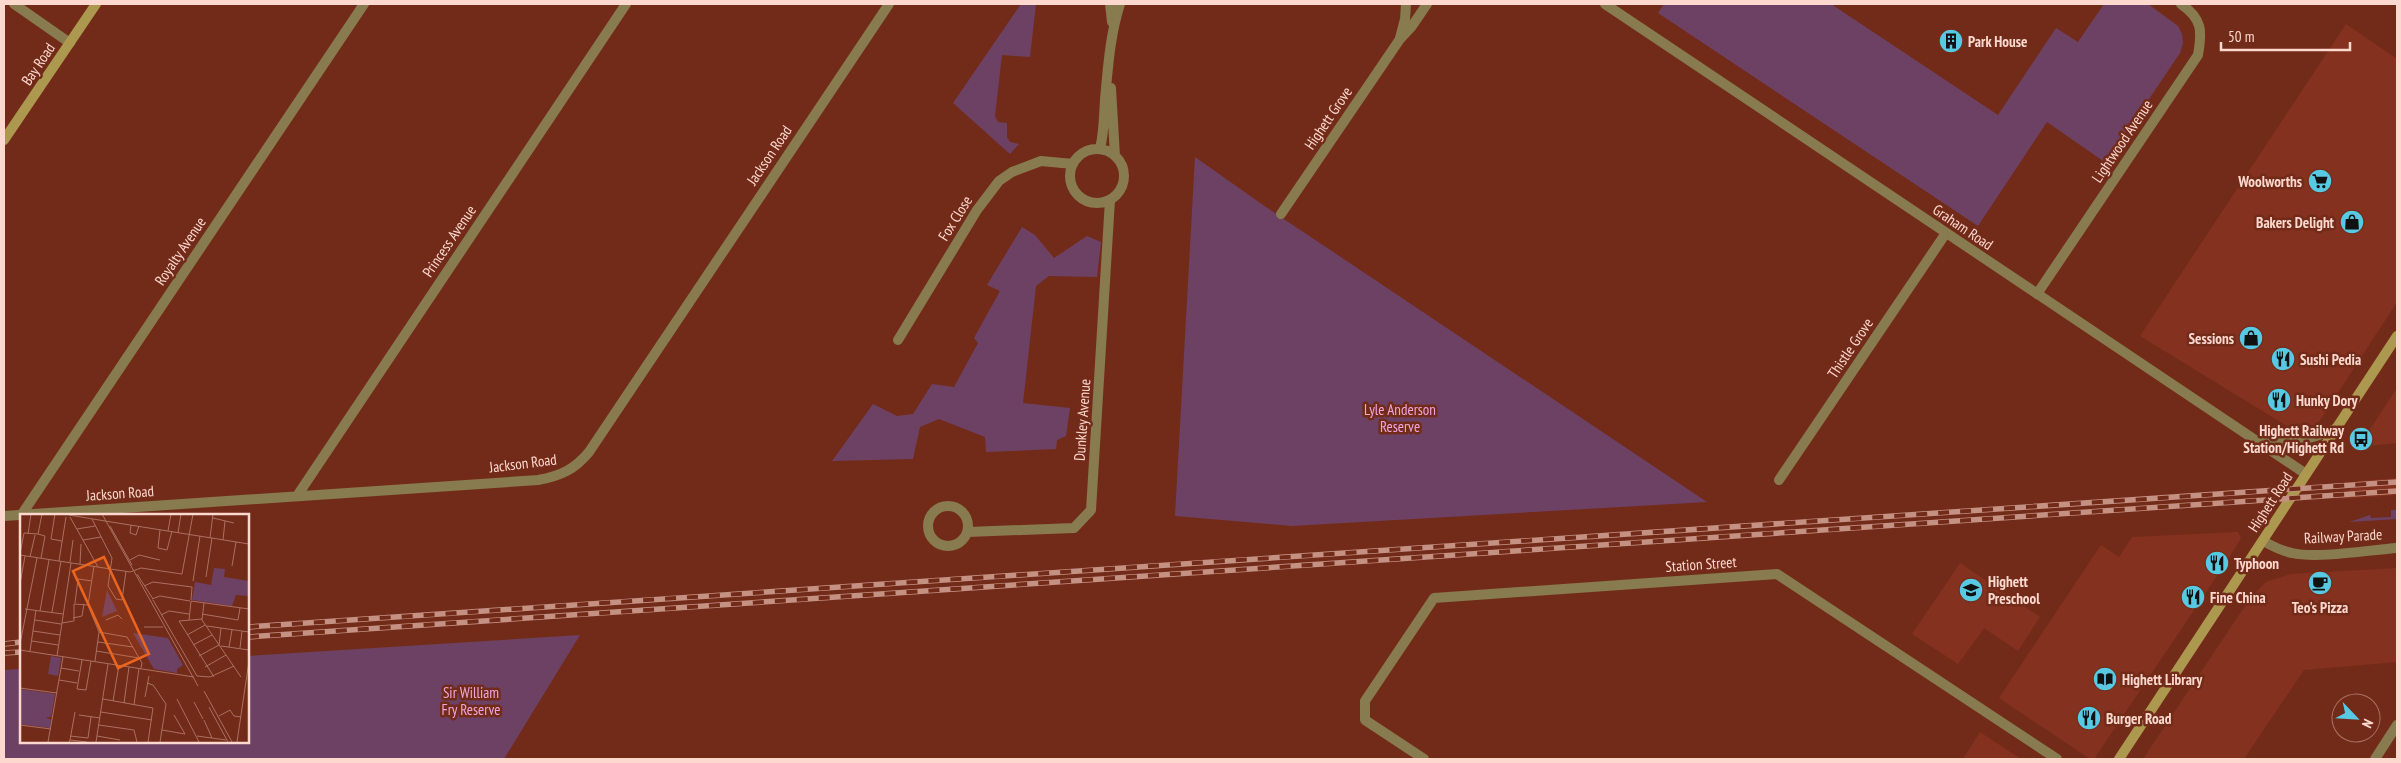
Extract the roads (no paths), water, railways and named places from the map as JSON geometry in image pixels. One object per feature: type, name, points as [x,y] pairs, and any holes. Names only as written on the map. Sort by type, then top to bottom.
[{"type":"street","points":[[14,4],[70,43]]},
{"type":"street","name":"Bay Road","points":[[4,140],[96,4]]},
{"type":"street","name":"Royalty Avenue","points":[[22,514],[364,4]]},
{"type":"street","name":"Princess Avenue","points":[[297,496],[626,4]]},
{"type":"street","name":"Jackson Road","points":[[22,514],[538,480],[562,474],[576,466],[594,443],[889,4]]},
{"type":"street","points":[[1110,4],[1113,28]]},
{"type":"street","points":[[1100,149],[1105,131],[1108,72],[1113,28],[1120,4]]},
{"type":"street","name":"Highett Grove","points":[[1400,39],[1405,19],[1406,4]]},
{"type":"street","name":"Highett Grove","points":[[1281,214],[1400,39],[1412,26],[1427,4]]},
{"type":"street","name":"Graham Road","points":[[1604,4],[2306,474]]},
{"type":"street","name":"Lightwood Avenue","points":[[2037,294],[2198,55],[2202,31],[2190,10],[2181,4]]},
{"type":"street","points":[[1108,72],[1113,104],[1115,156],[1122,167],[1124,182],[1116,196],[1110,200],[1095,203],[1080,198],[1071,186],[1070,171],[1073,164],[1084,152],[1100,149],[1115,156]]},
{"type":"street","name":"Fox Close","points":[[898,340],[977,210],[1000,181],[1012,172],[1041,161],[1073,164]]},
{"type":"street","name":"Dunkley Avenue","points":[[968,532],[1074,528],[1091,510],[1110,200]]},
{"type":"street","name":"Thistle Grove","points":[[1779,480],[1946,233]]},
{"type":"street","name":"Highett Road","points":[[2119,759],[2397,336]]},
{"type":"street","points":[[2258,441],[2298,442],[2315,438],[2337,428]]},
{"type":"street","points":[[953,506],[963,512],[967,518],[968,532],[961,542],[955,545],[941,546],[931,538],[928,532],[929,517],[939,507],[953,506]]},
{"type":"street","name":"Jackson Road","points":[[4,516],[20,514]]},
{"type":"street","name":"Railway Parade","points":[[2263,541],[2279,550],[2303,554],[2397,548]]},
{"type":"street","name":"Station Street","points":[[1424,759],[1365,720],[1364,701],[1434,598],[1777,574],[2057,759]]},
{"type":"street","points":[[2375,759],[2397,726]]},
{"type":"railway","points":[[249,627],[2397,482]]},
{"type":"railway","points":[[249,637],[2397,491]]},
{"type":"railway","points":[[4,644],[20,642]]},
{"type":"railway","points":[[4,653],[20,652]]},
{"type":"place","name":"Park House","points":[[1951,41]]},
{"type":"place","name":"Woolworths","points":[[2320,181]]},
{"type":"place","name":"Bakers Delight","points":[[2352,222]]},
{"type":"place","name":"Sessions","points":[[2251,338]]},
{"type":"place","name":"Sushi Pedia","points":[[2283,359]]},
{"type":"place","name":"Hunky Dory","points":[[2279,400]]},
{"type":"place","name":"Highett Railway Station/Highett Rd","points":[[2361,439]]},
{"type":"place","name":"Typhoon","points":[[2217,563]]},
{"type":"place","name":"Teo's Pizza","points":[[2320,583]]},
{"type":"place","name":"Highett Preschool","points":[[1971,590]]},
{"type":"place","name":"Fine China","points":[[2193,597]]},
{"type":"place","name":"Highett Library","points":[[2105,679]]},
{"type":"place","name":"Burger Road","points":[[2089,718]]},
{"type":"park label","name":"Lyle Anderson Reserve","points":[[1400,418]]},
{"type":"park label","name":"Sir William Fry Reserve","points":[[471,700]]}]
